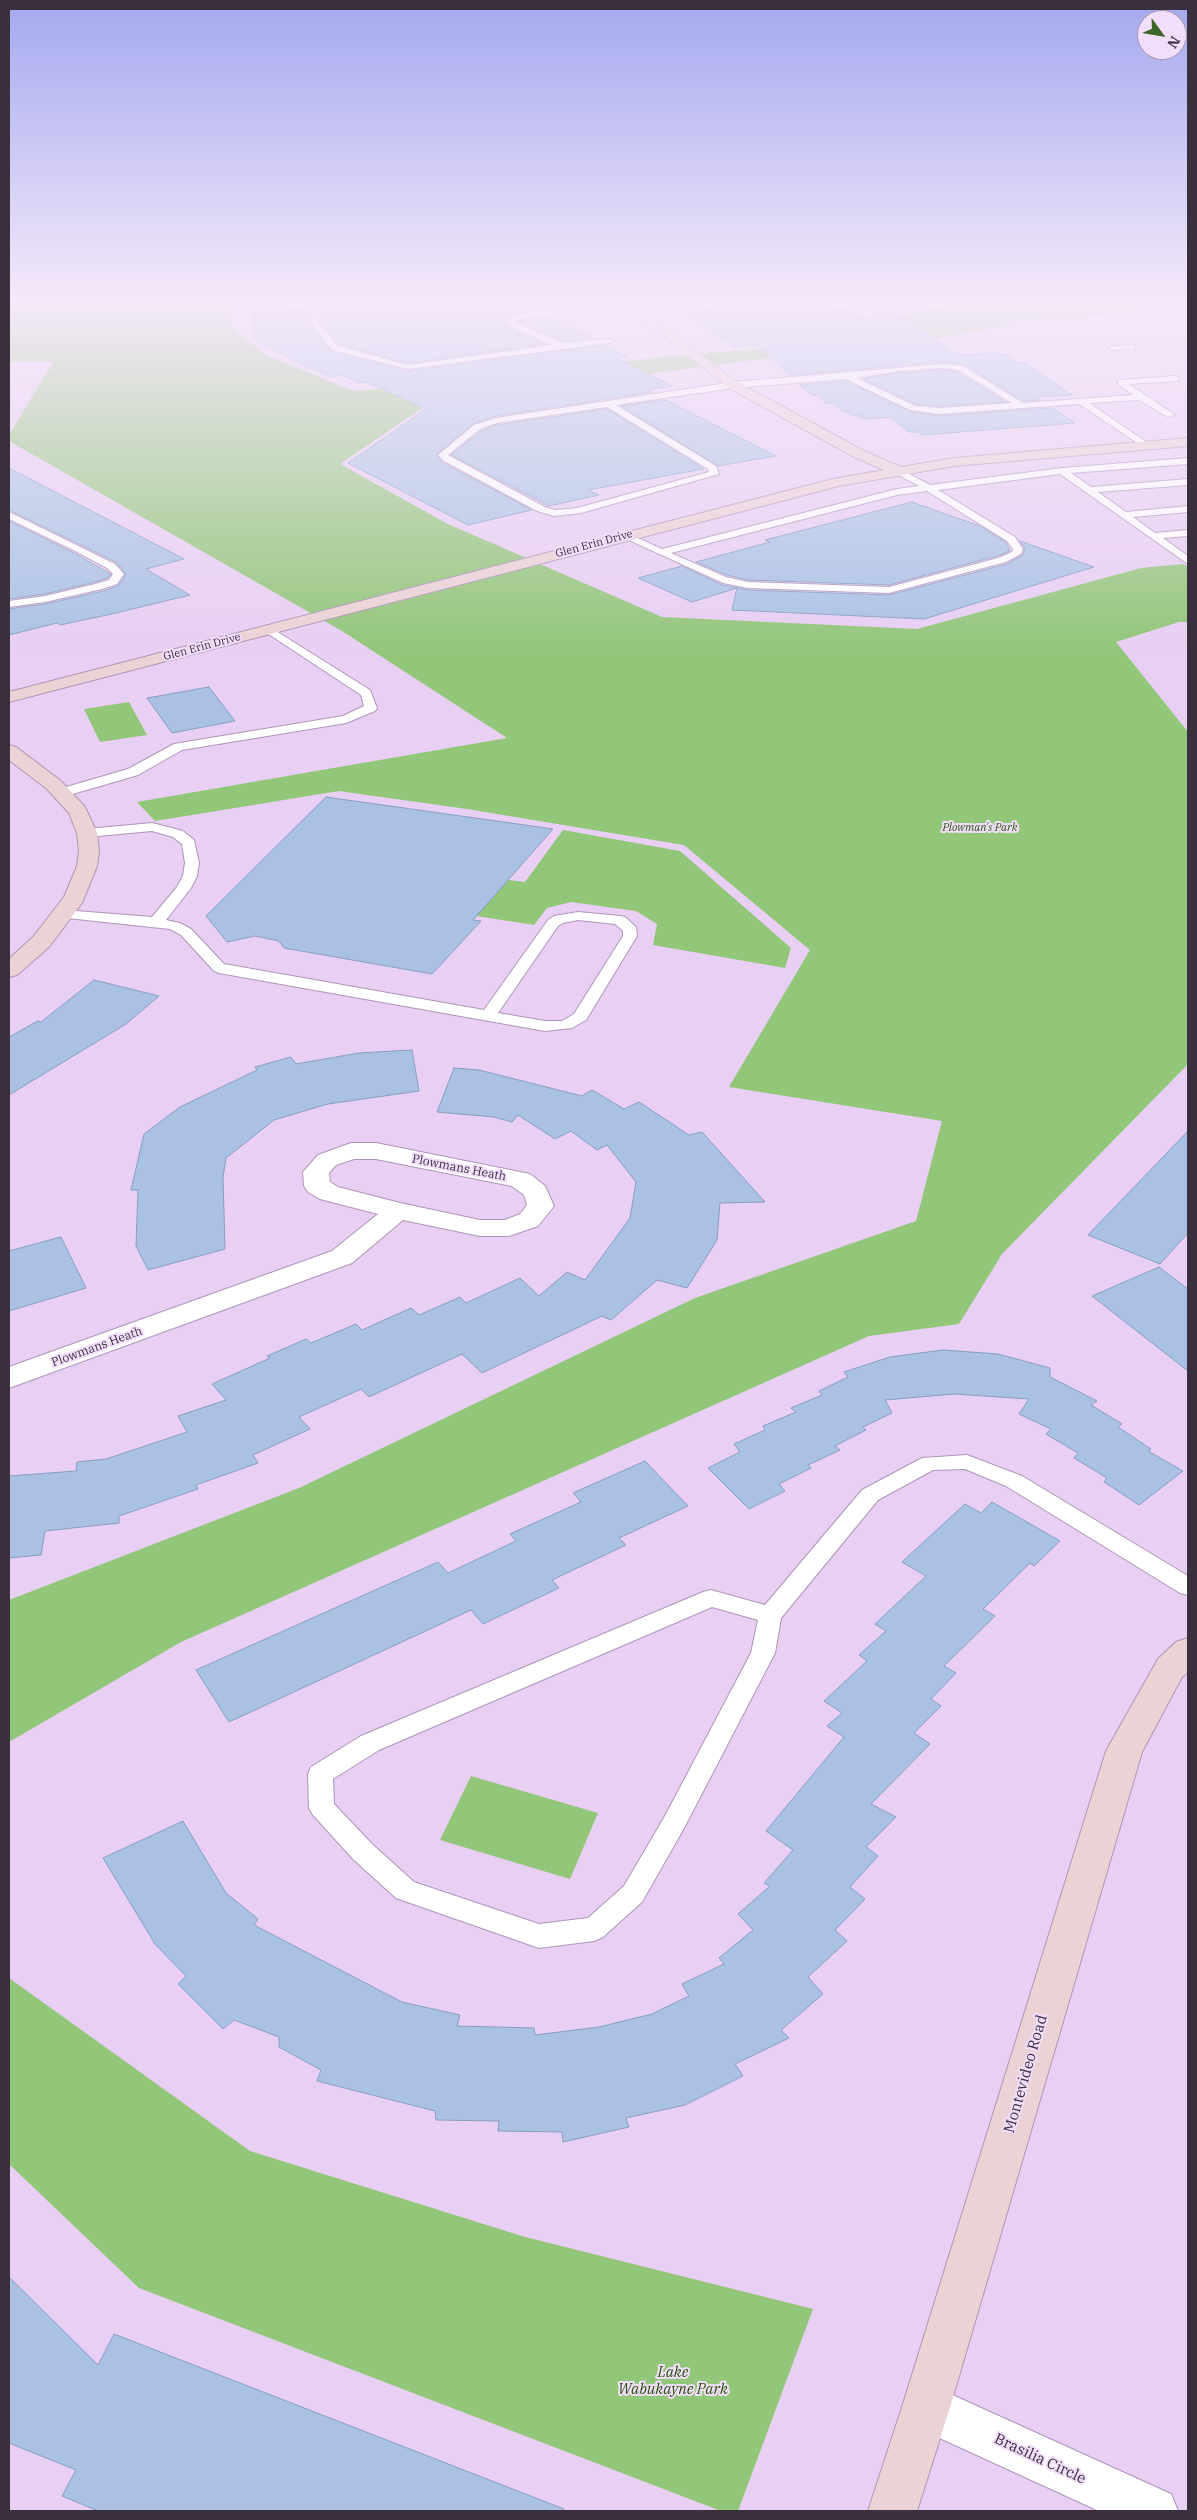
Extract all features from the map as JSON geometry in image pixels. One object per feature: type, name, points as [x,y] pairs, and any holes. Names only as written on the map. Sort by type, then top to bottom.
[{"type":"street","points":[[794,418],[874,460]]},
{"type":"street","points":[[928,453],[1188,431]]},
{"type":"street","name":"Glen Erin Drive","points":[[9,697],[779,496],[897,463],[1188,442]]},
{"type":"street","points":[[823,470],[874,460],[897,463]]},
{"type":"street","points":[[9,751],[61,793],[78,811],[87,833],[89,851],[87,866],[74,898],[41,942],[9,970]]},
{"type":"street","name":"Plowmans Heath","points":[[351,1151],[376,1151],[521,1180],[536,1192],[541,1206],[529,1220],[509,1228],[480,1228],[398,1211],[329,1193],[317,1186],[316,1172],[327,1160],[351,1151]]},
{"type":"street","name":"Plowmans Heath","points":[[9,1378],[342,1257],[398,1211]]},
{"type":"street","name":"Montevideo Road","points":[[892,2511],[926,2406],[1124,1751],[1170,1668],[1188,1650]]},
{"type":"street","name":"Brasilia Circle","points":[[926,2406],[1154,2511]]},
{"type":"lane","points":[[524,418],[485,424],[446,450],[443,455],[447,459],[541,510],[554,513],[577,511],[714,474],[713,468],[630,418]]},
{"type":"lane","points":[[1105,418],[1145,445]]},
{"type":"lane","points":[[662,552],[897,492],[1062,471],[1188,461]]},
{"type":"lane","points":[[625,536],[731,582],[873,590],[903,588],[1002,560],[1016,554],[1018,549],[1011,539],[930,489],[897,463]]},
{"type":"lane","points":[[1062,471],[1188,561]]},
{"type":"lane","points":[[1089,490],[1188,482]]},
{"type":"lane","points":[[1124,515],[1188,509]]},
{"type":"lane","points":[[9,515],[85,552],[111,566],[119,574],[113,582],[98,587],[45,599],[9,604]]},
{"type":"lane","points":[[1153,536],[1188,533]]},
{"type":"lane","points":[[61,793],[133,772],[178,747],[346,719],[371,708],[366,693],[268,629]]},
{"type":"lane","points":[[87,833],[152,827],[178,834],[189,842],[192,858],[190,876],[184,888],[156,922]]},
{"type":"lane","points":[[63,914],[156,922],[175,926],[186,932],[219,968],[488,1016],[545,1026],[566,1025],[580,1017],[630,936],[631,930],[620,920],[610,918],[578,916],[559,919],[553,923],[488,1016]]},
{"type":"lane","points":[[770,1615],[711,1598],[370,1743],[320,1774],[322,1808],[363,1852],[405,1890],[540,1936],[594,1929],[633,1894],[674,1823],[763,1653],[770,1615],[870,1495],[928,1463],[967,1462],[1014,1481],[1188,1587]]},
{"type":"green space","name":"Plowman's Park","points":[[19,418],[408,418],[340,464],[448,524],[662,617],[917,629],[1141,568],[1183,564],[1188,567],[1188,622],[1179,622],[1116,642],[1188,732],[1188,1064],[1002,1254],[959,1324],[869,1336],[181,1642],[9,1742],[9,1600],[299,1488],[695,1298],[916,1221],[942,1121],[729,1087],[810,950],[684,845],[467,809],[339,791],[155,821],[137,802],[507,738],[342,631],[9,441],[9,435]]},
{"type":"green space","points":[[129,702],[147,735],[100,742],[84,709]]},
{"type":"green space","points":[[563,830],[680,851],[791,948],[785,968],[653,945],[657,924],[636,911],[571,902],[547,908],[534,925],[451,912],[478,876],[525,882]]},
{"type":"green space","points":[[471,1776],[598,1813],[570,1879],[440,1840]]},
{"type":"green space","name":"Lake Wabukayne Park","points":[[9,1978],[250,2151],[525,2237],[813,2309],[738,2511],[721,2511],[139,2288],[9,2164]]},
{"type":"building","points":[[414,418],[491,418],[473,424],[437,456],[443,463],[532,510],[468,525],[348,463]]},
{"type":"building","points":[[548,418],[621,418],[704,469],[588,490],[599,495],[549,506],[451,455],[481,431],[497,425]]},
{"type":"building","points":[[640,418],[701,418],[776,456],[718,466]]},
{"type":"building","points":[[892,418],[1067,418],[1075,423],[922,435],[918,432],[909,432]]},
{"type":"building","points":[[9,468],[184,559],[146,569],[190,595],[112,614],[60,625],[57,623],[9,635],[9,609],[45,604],[103,591],[118,586],[126,574],[116,562],[9,510]]},
{"type":"building","points":[[912,502],[980,526],[1006,542],[1010,551],[889,585],[748,580],[727,575],[696,562],[770,542],[765,540]]},
{"type":"building","points":[[9,521],[72,552],[111,574],[108,578],[95,582],[45,594],[9,599]]},
{"type":"building","points":[[1020,541],[1094,567],[924,619],[732,610],[737,588],[692,602],[638,578],[682,566],[722,585],[748,590],[889,595],[1007,564],[1023,555],[1025,548]]},
{"type":"building","points":[[209,687],[235,721],[172,733],[147,698]]},
{"type":"building","points":[[326,797],[553,829],[473,920],[481,921],[432,974],[284,948],[279,941],[255,936],[227,942],[206,916]]},
{"type":"building","points":[[94,980],[159,996],[126,1024],[9,1095],[9,1037],[38,1021],[41,1022]]},
{"type":"building","points":[[412,1050],[419,1091],[328,1104],[274,1120],[226,1158],[223,1177],[225,1249],[148,1270],[136,1246],[138,1190],[131,1190],[144,1134],[180,1107],[257,1070],[255,1067],[291,1057],[296,1064],[359,1053]]},
{"type":"building","points":[[454,1068],[479,1070],[582,1096],[592,1090],[624,1109],[639,1102],[689,1135],[702,1132],[765,1202],[720,1203],[717,1240],[687,1288],[657,1280],[611,1320],[602,1316],[482,1373],[462,1354],[369,1397],[361,1389],[299,1417],[310,1429],[253,1455],[258,1463],[196,1485],[198,1489],[119,1516],[119,1523],[45,1531],[41,1555],[9,1558],[9,1476],[76,1471],[77,1462],[106,1459],[187,1432],[178,1416],[226,1400],[212,1384],[270,1358],[267,1356],[306,1339],[311,1343],[356,1324],[362,1330],[411,1308],[419,1315],[460,1297],[466,1303],[520,1278],[539,1296],[567,1272],[585,1280],[630,1218],[636,1182],[607,1145],[597,1150],[571,1131],[555,1139],[518,1115],[512,1122],[494,1117],[437,1112]]},
{"type":"building","points":[[1188,1131],[1188,1233],[1160,1264],[1088,1235]]},
{"type":"building","points":[[61,1237],[86,1288],[9,1311],[9,1251]]},
{"type":"building","points":[[1159,1267],[1188,1289],[1188,1371],[1092,1296]]},
{"type":"building","points":[[943,1350],[998,1354],[1050,1368],[1050,1377],[1097,1401],[1091,1405],[1122,1424],[1118,1427],[1151,1449],[1148,1451],[1183,1471],[1139,1505],[1104,1482],[1107,1478],[1074,1458],[1078,1453],[1046,1434],[1051,1429],[1019,1414],[1029,1399],[954,1394],[885,1400],[892,1413],[863,1427],[866,1430],[835,1446],[840,1450],[808,1465],[811,1468],[779,1484],[785,1491],[749,1509],[708,1468],[740,1452],[734,1444],[765,1430],[763,1426],[796,1412],[791,1408],[822,1395],[819,1391],[848,1377],[844,1372],[890,1357]]},
{"type":"building","points":[[645,1461],[688,1506],[619,1538],[626,1545],[552,1580],[559,1588],[483,1624],[471,1610],[229,1722],[196,1670],[438,1562],[448,1573],[516,1541],[510,1534],[581,1502],[573,1493]]},
{"type":"building","points":[[992,1502],[1060,1541],[1034,1566],[1030,1563],[983,1609],[995,1616],[944,1666],[956,1673],[931,1699],[941,1706],[914,1733],[930,1744],[871,1804],[896,1817],[866,1847],[878,1856],[850,1887],[865,1899],[835,1930],[847,1941],[808,1977],[823,1994],[781,2030],[789,2038],[735,2064],[743,2076],[685,2105],[626,2118],[629,2127],[563,2142],[562,2132],[498,2131],[499,2121],[436,2120],[435,2111],[317,2081],[321,2070],[279,2047],[279,2037],[234,2020],[223,2029],[178,1984],[186,1976],[155,1944],[103,1858],[183,1821],[226,1893],[258,1919],[254,1925],[402,2002],[460,2015],[457,2026],[534,2028],[535,2035],[599,2027],[652,2014],[689,1996],[682,1984],[724,1964],[719,1958],[753,1930],[738,1914],[770,1886],[764,1883],[793,1850],[766,1831],[844,1737],[827,1726],[842,1713],[824,1701],[867,1661],[859,1655],[886,1631],[875,1624],[926,1576],[902,1562],[965,1504],[981,1513]]},
{"type":"building","points":[[9,2277],[98,2365],[114,2334],[564,2509],[564,2511],[98,2511],[62,2496],[76,2470],[9,2443]]}]
